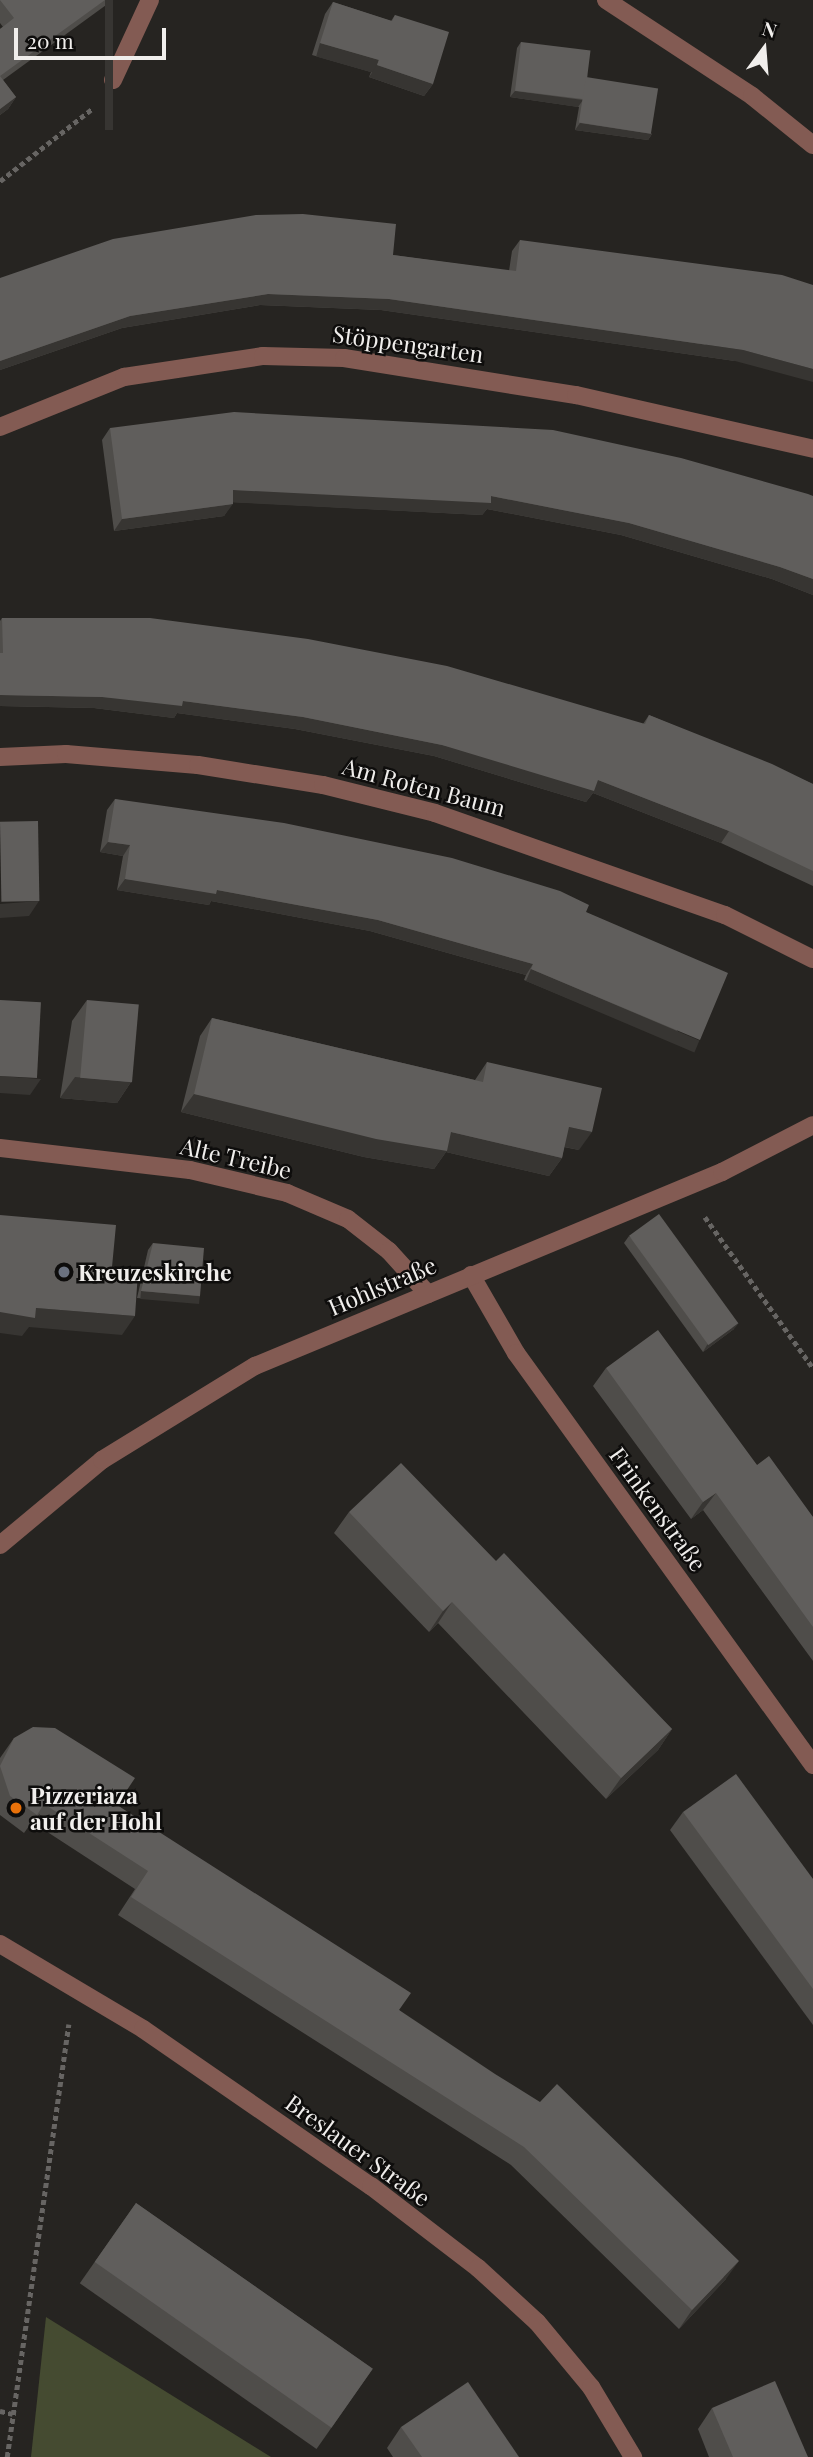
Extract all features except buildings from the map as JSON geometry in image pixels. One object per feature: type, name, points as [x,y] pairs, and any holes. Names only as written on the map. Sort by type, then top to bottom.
[{"type":"street","points":[[113,80],[150,0]]},
{"type":"street","points":[[606,0],[752,96],[813,145]]},
{"type":"street","name":"Stöppengarten","points":[[0,427],[124,377],[263,356],[344,358],[576,395],[813,449]]},
{"type":"street","name":"Am Roten Baum","points":[[0,757],[66,754],[198,765],[323,785],[422,810],[628,877],[725,915],[813,959]]},
{"type":"street","name":"Hohlstraße","points":[[0,1545],[102,1460],[183,1407],[255,1366],[685,1188],[813,1125]]},
{"type":"street","name":"Alte Treibe","points":[[0,1148],[190,1170],[287,1193],[348,1219],[389,1251],[428,1294]]},
{"type":"street","name":"Frinkenstraße","points":[[471,1275],[516,1353],[813,1765]]},
{"type":"street","name":"Breslauer Straße","points":[[0,1944],[74,1985],[371,2186],[478,2268],[537,2322],[591,2386],[633,2457]]},
{"type":"path","points":[[0,181],[98,104],[113,80]]},
{"type":"path","points":[[685,1188],[813,1368]]},
{"type":"path","points":[[7,2457],[74,1985]]},
{"type":"path","points":[[0,2411],[13,2414]]},
{"type":"green space","points":[[46,2317],[271,2457],[31,2457]]},
{"type":"place","name":"Kreuzeskirche","points":[[64,1272]]},
{"type":"place","name":"Pizzeriaza auf der Hohl","points":[[16,1808]]}]
